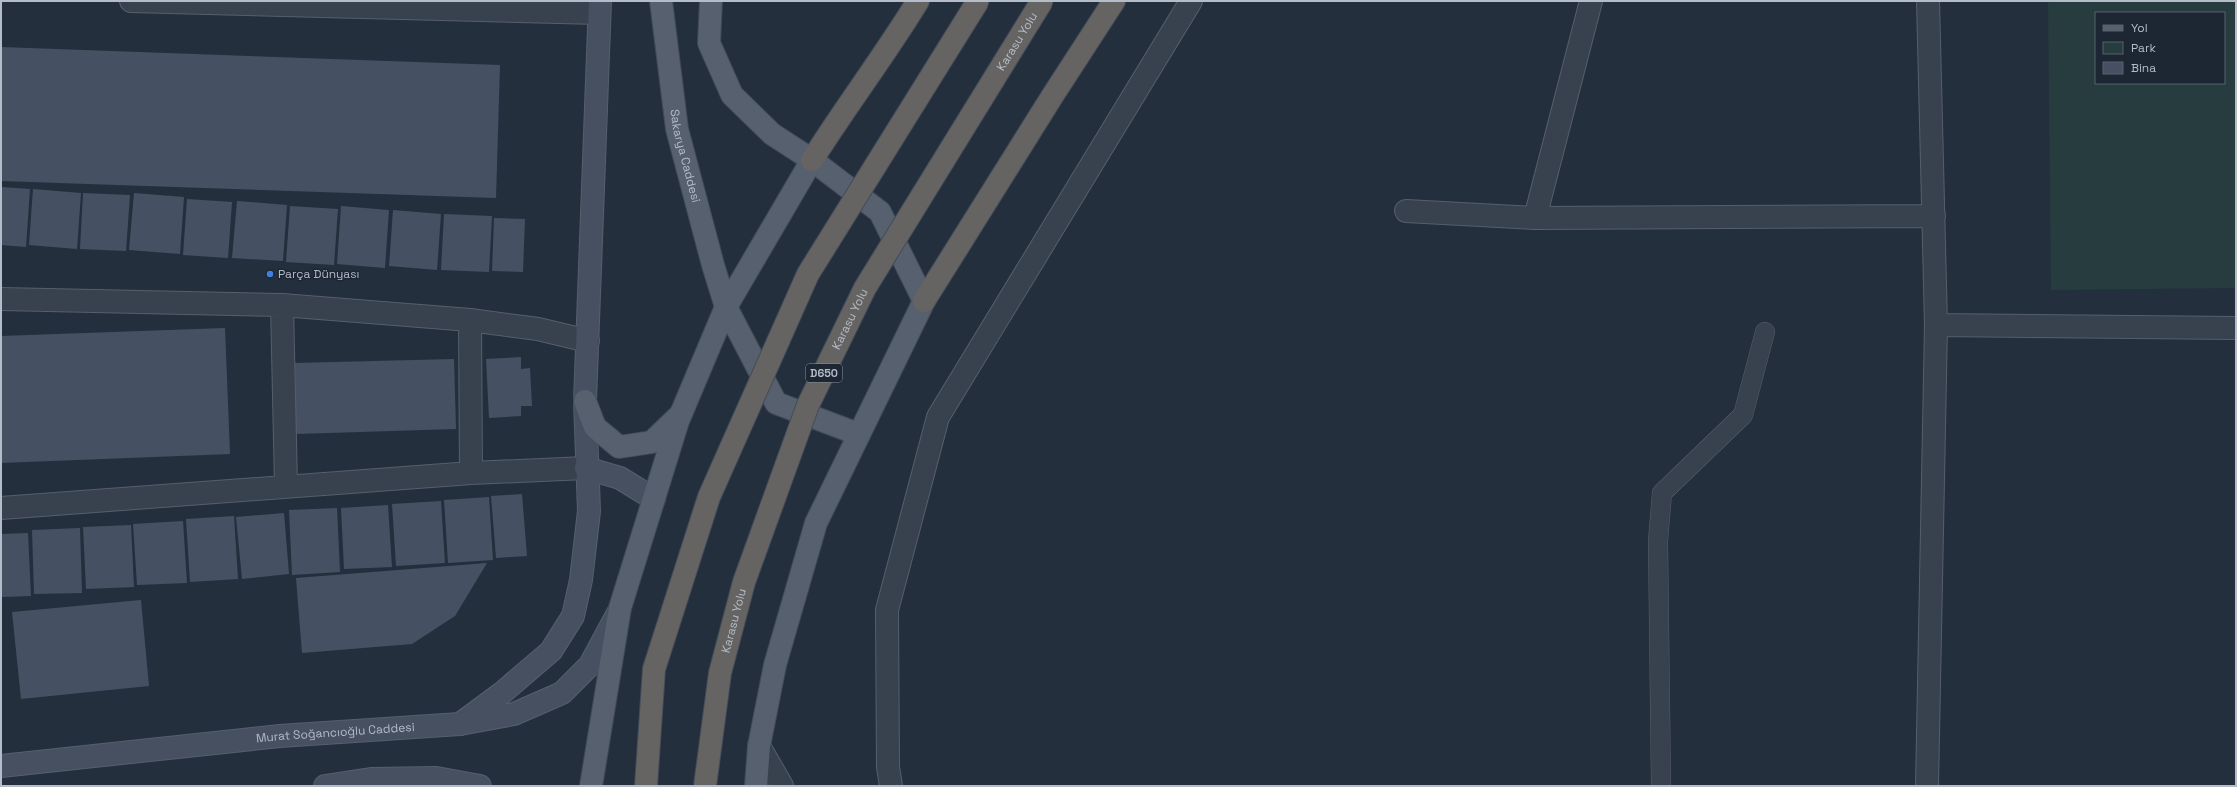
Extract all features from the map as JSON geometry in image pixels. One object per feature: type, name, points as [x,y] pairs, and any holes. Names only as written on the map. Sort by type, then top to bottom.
[{"type":"highway","points":[[812,160],[844,109],[886,52],[918,1]]},
{"type":"highway","points":[[646,786],[654,670],[709,497],[808,274],[978,1]]},
{"type":"highway","name":"Karasu Yolu","points":[[705,786],[720,673],[744,582],[808,405],[865,288],[1042,1]]},
{"type":"highway","points":[[924,302],[1053,94],[1114,1]]},
{"type":"main road","name":"Sakarya Caddesi","points":[[661,1],[677,129],[726,307],[776,403],[858,434]]},
{"type":"main road","points":[[711,1],[709,43],[732,95],[772,134],[812,160],[880,212],[924,302],[858,434],[816,523],[775,665],[759,746],[756,786]]},
{"type":"main road","points":[[460,724],[502,693],[551,652],[573,616],[581,580],[588,511],[585,401],[600,7]]},
{"type":"main road","points":[[591,786],[620,608],[681,414],[726,307],[812,160]]},
{"type":"main road","points":[[585,401],[596,427],[619,447],[652,442],[681,414]]},
{"type":"main road","points":[[586,468],[620,478],[654,499]]},
{"type":"main road","name":"Murat Soğancıoğlu Caddesi","points":[[1,766],[280,736],[460,724],[514,714],[562,693],[590,665],[620,608]]},
{"type":"main road","points":[[326,786],[371,779],[436,778],[480,786]]},
{"type":"street","points":[[131,1],[600,7]]},
{"type":"street","points":[[891,786],[888,767],[886,610],[938,417],[1191,1]]},
{"type":"street","points":[[1535,218],[1591,1]]},
{"type":"street","points":[[1927,786],[1936,325],[1928,1]]},
{"type":"street","points":[[1406,211],[1535,218],[1934,216]]},
{"type":"street","points":[[1,298],[282,305],[470,320],[538,329],[588,341]]},
{"type":"street","points":[[282,305],[286,486]]},
{"type":"street","points":[[470,320],[471,473]]},
{"type":"street","points":[[1936,325],[2236,328]]},
{"type":"street","points":[[1,508],[471,473],[586,468]]},
{"type":"street","points":[[759,746],[782,786]]},
{"type":"lane","points":[[1661,786],[1658,541],[1662,493],[1743,415],[1765,332]]},
{"type":"green space","points":[[2048,1],[2236,1],[2236,288],[2051,290]]},
{"type":"building","points":[[1,47],[500,65],[496,198],[1,181]]},
{"type":"building","points":[[1,187],[30,189],[26,247],[1,245]]},
{"type":"building","points":[[33,189],[81,193],[77,249],[29,245]]},
{"type":"building","points":[[83,193],[130,195],[126,251],[80,249]]},
{"type":"building","points":[[134,193],[184,197],[180,254],[129,250]]},
{"type":"building","points":[[187,199],[232,202],[228,258],[183,255]]},
{"type":"building","points":[[237,201],[287,205],[283,261],[232,258]]},
{"type":"building","points":[[290,206],[338,209],[334,265],[286,262]]},
{"type":"building","points":[[341,206],[389,210],[385,268],[337,264]]},
{"type":"building","points":[[393,210],[441,214],[437,270],[389,266]]},
{"type":"building","points":[[444,214],[492,216],[489,272],[441,270]]},
{"type":"building","points":[[494,218],[525,219],[523,272],[492,271]]},
{"type":"building","points":[[225,328],[230,454],[1,463],[1,336]]},
{"type":"building","points":[[521,357],[521,369],[530,368],[532,406],[521,406],[521,416],[489,418],[486,359]]},
{"type":"building","points":[[454,359],[456,429],[296,434],[295,363]]},
{"type":"building","points":[[522,494],[527,556],[496,558],[491,496]]},
{"type":"building","points":[[489,497],[493,560],[448,563],[444,500]]},
{"type":"building","points":[[441,501],[445,563],[396,566],[392,504]]},
{"type":"building","points":[[388,505],[392,567],[344,569],[341,508]]},
{"type":"building","points":[[337,508],[340,572],[292,575],[289,510]]},
{"type":"building","points":[[284,513],[289,574],[242,579],[236,517]]},
{"type":"building","points":[[234,516],[238,579],[190,582],[186,519]]},
{"type":"building","points":[[183,521],[187,583],[137,585],[133,524]]},
{"type":"building","points":[[131,525],[134,587],[86,589],[83,527]]},
{"type":"building","points":[[80,528],[82,593],[34,594],[32,530]]},
{"type":"building","points":[[28,533],[31,596],[1,597],[1,534]]},
{"type":"building","points":[[487,563],[455,616],[412,644],[302,653],[296,578]]},
{"type":"building","points":[[141,600],[149,686],[21,699],[12,612]]},
{"type":"place","name":"Parça Dünyası","points":[[270,274]]}]
